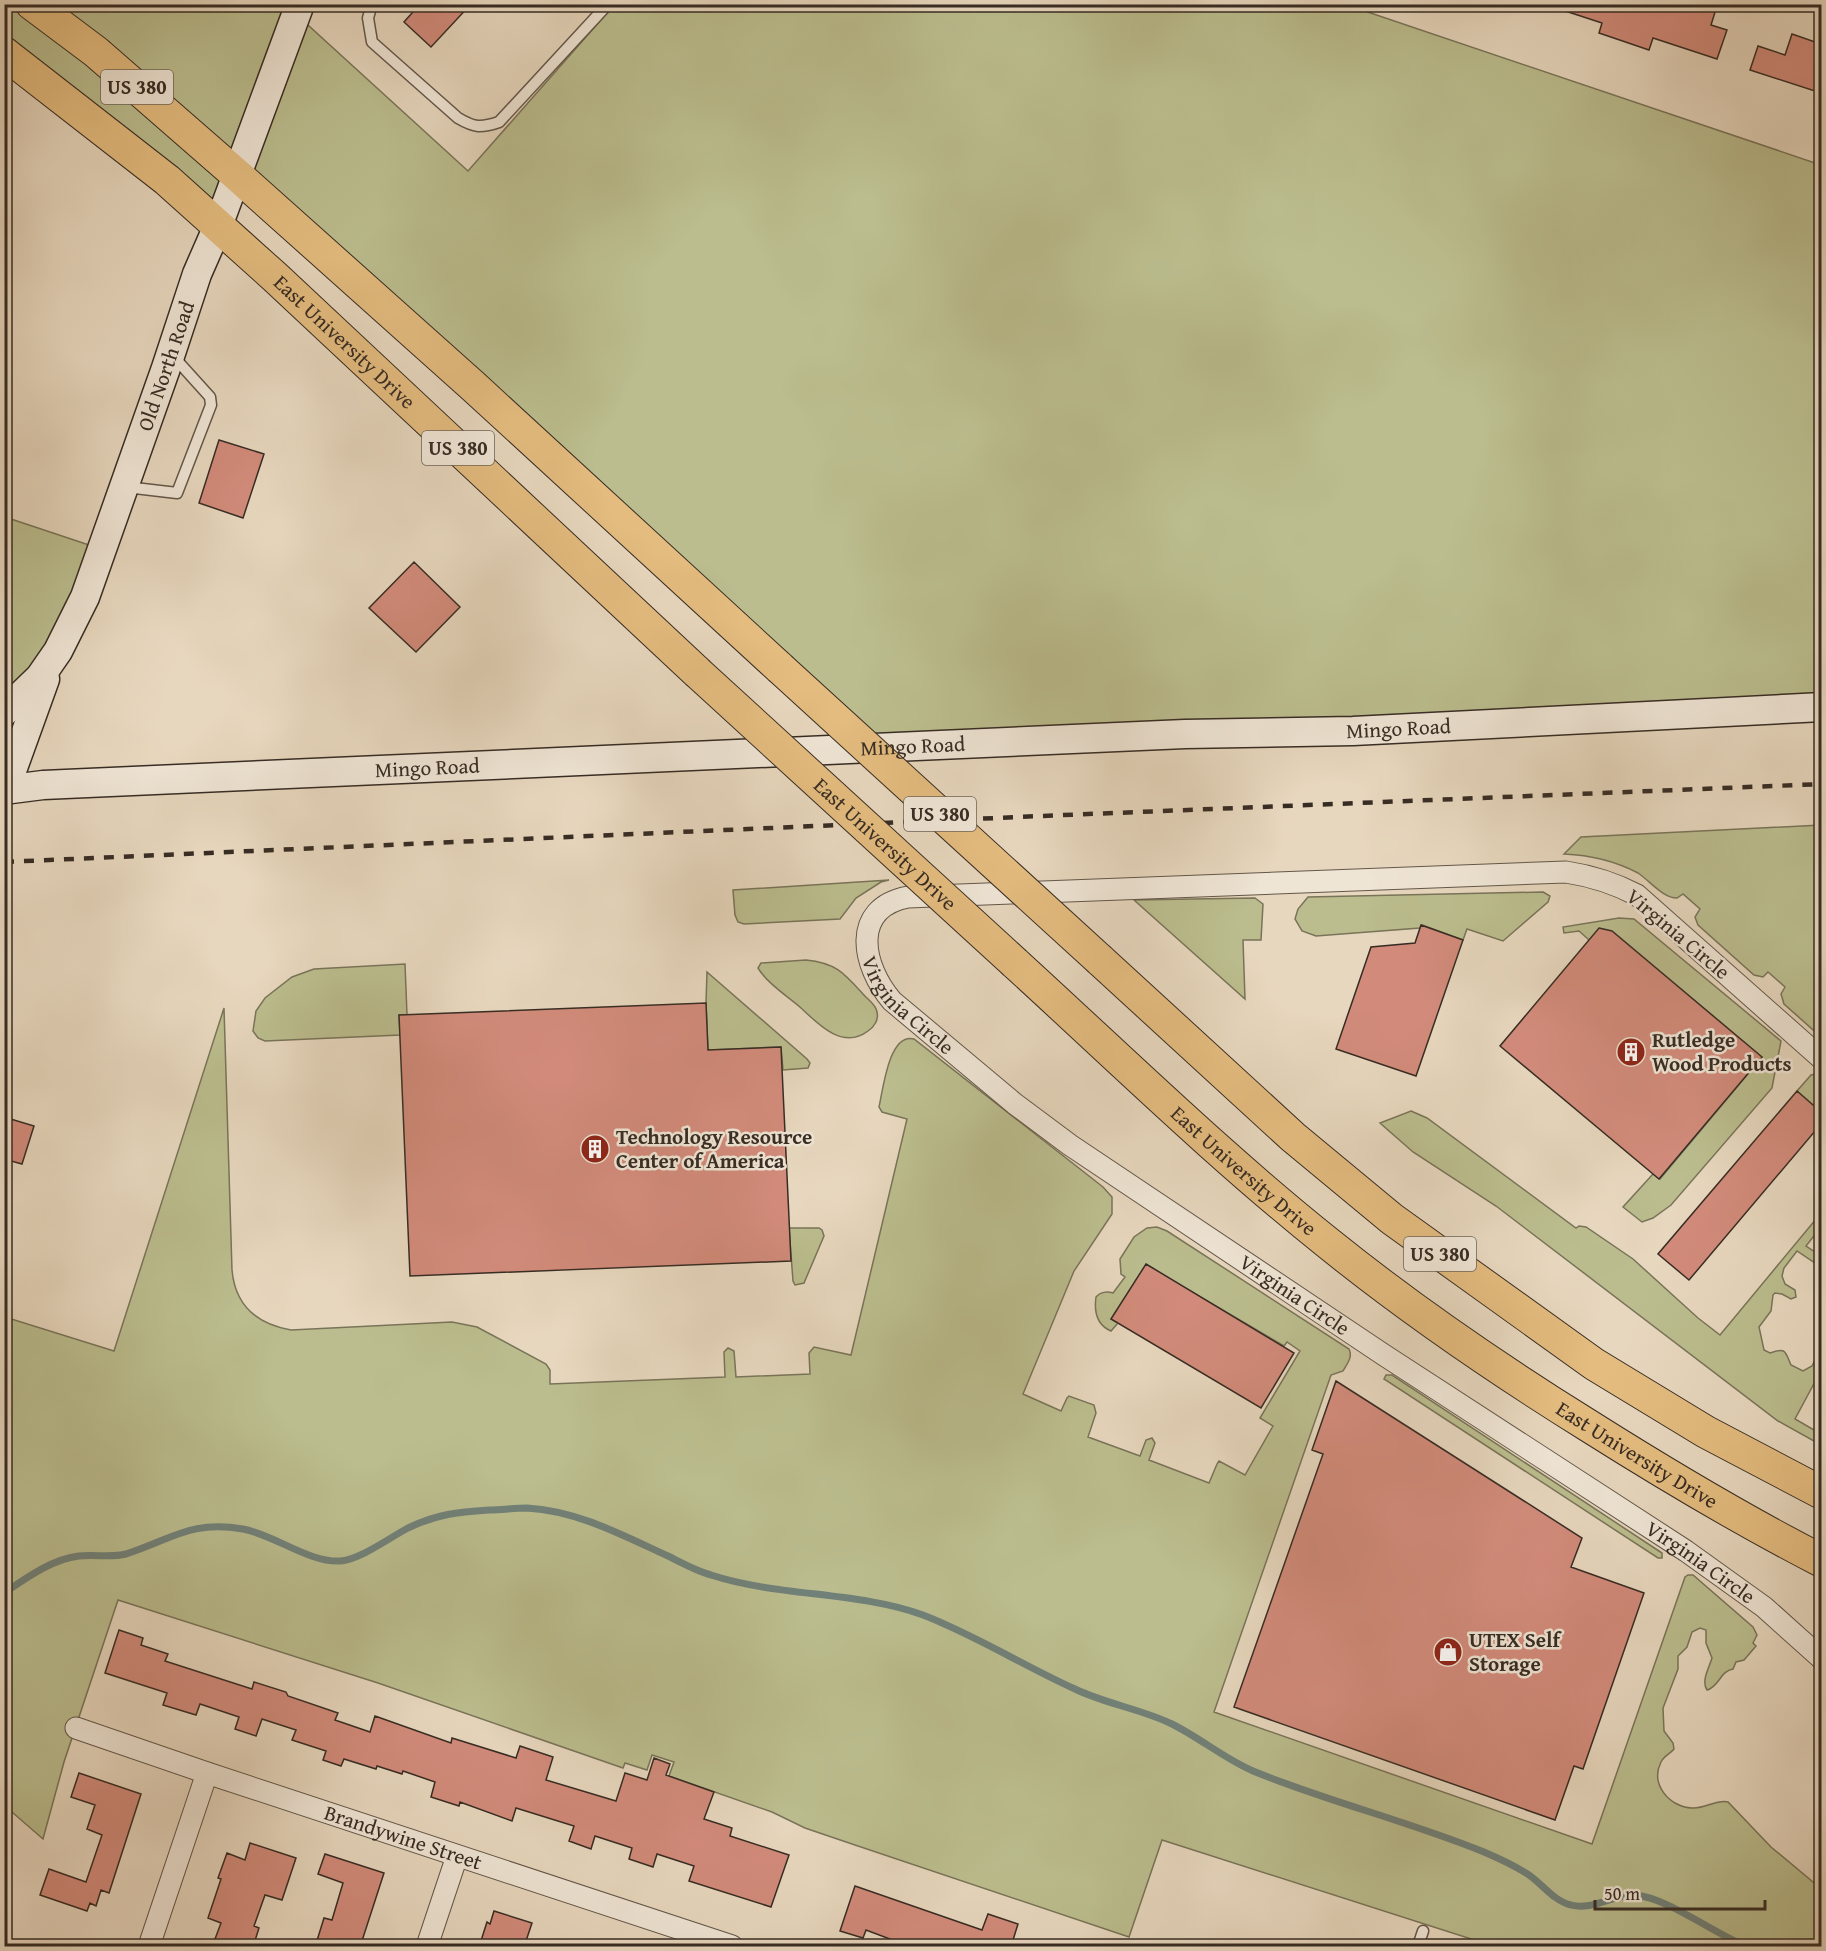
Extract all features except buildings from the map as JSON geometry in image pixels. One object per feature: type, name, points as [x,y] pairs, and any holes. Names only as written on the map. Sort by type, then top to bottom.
[{"type":"main road","name":"US 380","points":[[33,4],[96,52],[473,386],[1293,1137],[1392,1219],[1594,1364],[1706,1432],[1821,1493]]},
{"type":"main road","name":"East University Drive","points":[[4,53],[156,170],[696,672],[1270,1195],[1329,1244],[1506,1374],[1638,1457],[1752,1524],[1821,1561]]},
{"type":"street","name":"Old North Road","points":[[4,711],[40,677],[57,651],[85,597],[197,274],[218,226],[300,4]]},
{"type":"street","points":[[5,789],[37,698],[57,651]]},
{"type":"street","name":"Mingo Road","points":[[5,789],[43,785],[1174,734],[1353,731],[1821,707]]},
{"type":"street","name":"Virginia Circle","points":[[1821,1059],[1637,895],[1594,876],[1566,872],[908,897],[897,899],[879,910],[868,935],[868,954],[872,971],[892,1001],[1043,1125],[1384,1355],[1686,1551],[1764,1608],[1821,1659]]},
{"type":"street","name":"Brandywine Street","points":[[76,1728],[705,1942],[732,1947]]},
{"type":"street","points":[[149,1947],[207,1773]]},
{"type":"street","points":[[427,1947],[457,1856]]},
{"type":"lane","points":[[372,4],[368,18],[372,42],[458,118],[471,126],[485,126],[499,122],[608,4]]},
{"type":"lane","points":[[124,487],[177,493],[211,405],[210,396],[171,353]]},
{"type":"lane","points":[[1418,1947],[1423,1931]]},
{"type":"green space","points":[[5,5],[300,5],[297,15],[468,171],[614,5],[1347,5],[1821,165],[1821,707],[866,749],[237,175],[218,226],[5,53]]},
{"type":"green space","points":[[5,517],[101,549],[85,597],[5,712]]},
{"type":"green space","points":[[1821,825],[1821,1037],[1784,1004],[1781,994],[1785,987],[1768,972],[1763,977],[1754,975],[1698,925],[1695,917],[1700,909],[1683,894],[1677,898],[1667,895],[1638,873],[1611,862],[1593,857],[1564,854],[1581,837]]},
{"type":"green space","points":[[889,880],[881,882],[856,898],[840,919],[744,924],[738,922],[735,915],[733,890]]},
{"type":"green space","points":[[1543,892],[1550,896],[1548,902],[1503,941],[1467,929],[1463,940],[1422,925],[1420,928],[1316,936],[1302,931],[1295,919],[1298,909],[1308,897]]},
{"type":"green space","points":[[1255,898],[1263,904],[1261,940],[1243,940],[1245,999],[1134,900]]},
{"type":"green space","points":[[1619,918],[1634,919],[1781,1041],[1772,1088],[1671,1205],[1653,1218],[1642,1222],[1623,1207],[1653,1174],[1660,1179],[1762,1057],[1612,932],[1589,940],[1579,931],[1564,933],[1563,927]]},
{"type":"green space","points":[[816,961],[839,970],[873,1004],[877,1018],[876,1023],[868,1031],[850,1038],[832,1033],[772,984],[758,968],[761,963]]},
{"type":"green space","points":[[405,964],[407,1015],[399,1015],[400,1035],[265,1041],[258,1038],[253,1031],[256,1011],[265,998],[292,977],[314,969]]},
{"type":"green space","points":[[707,972],[807,1059],[810,1063],[808,1068],[783,1070],[781,1047],[708,1050]]},
{"type":"green space","points":[[224,1008],[232,1270],[234,1282],[243,1303],[258,1318],[291,1330],[452,1322],[477,1327],[546,1364],[550,1370],[550,1384],[725,1377],[724,1352],[728,1348],[734,1351],[736,1377],[810,1374],[809,1353],[814,1347],[851,1355],[907,1119],[882,1112],[879,1107],[893,1053],[905,1039],[914,1039],[1103,1187],[1112,1197],[1112,1214],[1074,1271],[1023,1394],[1061,1411],[1069,1396],[1094,1405],[1096,1413],[1088,1437],[1140,1456],[1146,1440],[1152,1438],[1155,1443],[1149,1460],[1209,1483],[1219,1461],[1245,1475],[1273,1426],[1260,1418],[1300,1351],[1287,1342],[1284,1346],[1146,1265],[1111,1319],[1118,1323],[1111,1331],[1102,1325],[1098,1317],[1096,1297],[1104,1292],[1113,1293],[1125,1277],[1121,1274],[1120,1259],[1134,1237],[1147,1228],[1157,1227],[1167,1231],[1349,1349],[1350,1358],[1343,1371],[1331,1375],[1214,1712],[1592,1844],[1685,1577],[1693,1575],[1753,1627],[1757,1635],[1753,1643],[1756,1646],[1744,1660],[1736,1662],[1733,1669],[1725,1673],[1714,1686],[1707,1690],[1705,1679],[1712,1658],[1706,1643],[1706,1630],[1700,1628],[1692,1632],[1687,1647],[1678,1656],[1678,1669],[1663,1708],[1664,1731],[1673,1743],[1674,1749],[1661,1762],[1658,1770],[1660,1786],[1669,1799],[1684,1807],[1697,1808],[1728,1802],[1771,1847],[1819,1887],[1822,1890],[1821,1946],[1493,1946],[1162,1840],[1129,1937],[805,1828],[772,1812],[669,1776],[674,1762],[652,1755],[647,1770],[625,1763],[623,1768],[378,1683],[118,1600],[64,1762],[43,1839],[5,1806],[5,1317],[114,1351]]},
{"type":"green space","points":[[1811,1075],[1821,1075],[1821,1112],[1797,1091]]},
{"type":"green space","points":[[1411,1111],[1427,1118],[1576,1228],[1586,1227],[1633,1259],[1720,1335],[1821,1213],[1821,1227],[1806,1246],[1821,1256],[1821,1267],[1797,1251],[1784,1268],[1782,1276],[1785,1284],[1795,1290],[1796,1297],[1791,1299],[1775,1293],[1771,1311],[1759,1327],[1764,1350],[1770,1353],[1785,1352],[1791,1365],[1803,1371],[1812,1366],[1821,1348],[1821,1379],[1817,1378],[1795,1419],[1821,1434],[1821,1445],[1778,1421],[1496,1206],[1413,1152],[1380,1123]]},
{"type":"green space","points":[[789,1228],[819,1228],[824,1236],[804,1283],[795,1285],[793,1281]]},
{"type":"green space","points":[[1386,1375],[1392,1375],[1662,1553],[1662,1558],[1658,1558],[1384,1379]]},
{"type":"waterway","points":[[4,1593],[21,1581],[59,1561],[79,1556],[126,1554],[195,1529],[209,1527],[243,1529],[317,1558],[341,1561],[375,1548],[419,1523],[438,1517],[489,1510],[527,1508],[546,1510],[599,1525],[711,1575],[764,1587],[872,1602],[923,1615],[1087,1694],[1172,1724],[1232,1761],[1253,1771],[1455,1841],[1511,1864],[1565,1903],[1587,1906],[1627,1895],[1647,1897],[1676,1909],[1746,1946]]},
{"type":"railway","points":[[4,862],[1822,784]]},
{"type":"place","name":"Rutledge Wood Products","points":[[1631,1052]]},
{"type":"place","name":"Technology Resource Center of America","points":[[595,1149]]},
{"type":"place","name":"UTEX Self Storage","points":[[1448,1652]]}]
